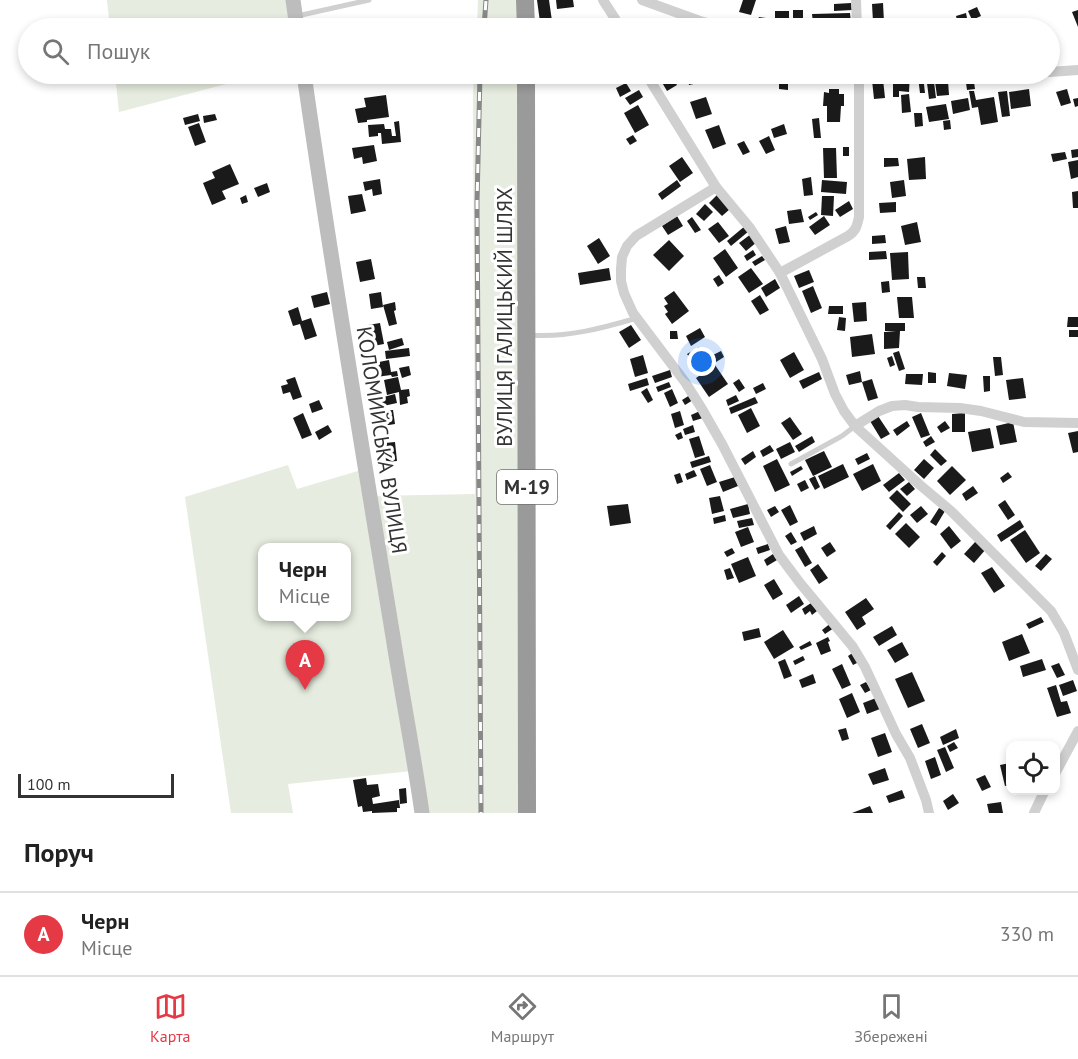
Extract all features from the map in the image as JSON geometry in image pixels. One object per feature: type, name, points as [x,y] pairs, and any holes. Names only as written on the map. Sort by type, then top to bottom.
[{"type":"highway","points":[[525,0],[526,18]]},
{"type":"highway","name":"ВУЛИЦЯ ГАЛИЦЬКИЙ ШЛЯХ","points":[[526,84],[527,813]]},
{"type":"street","points":[[293,0],[296,18]]},
{"type":"street","points":[[603,0],[615,18]]},
{"type":"street","points":[[642,0],[692,18]]},
{"type":"street","points":[[856,0],[857,18]]},
{"type":"street","points":[[1060,71],[1078,70]]},
{"type":"street","name":"КОЛОМИЙСЬКА ВУЛИЦЯ","points":[[306,84],[352,392],[422,813]]},
{"type":"street","points":[[652,84],[716,187],[750,228],[780,273],[822,359],[844,411],[855,426],[951,511],[1051,611],[1064,633],[1078,670]]},
{"type":"street","points":[[780,273],[848,236],[857,227],[859,217],[859,84]]},
{"type":"street","points":[[716,187],[636,236],[627,246],[622,257],[621,281],[624,293],[637,318],[685,382],[702,409],[780,555],[800,583],[854,647],[910,758],[929,813]]},
{"type":"street","points":[[855,426],[879,411],[892,406],[905,405],[960,408],[1024,422],[1078,423]]},
{"type":"street","points":[[1060,766],[1075,744],[1078,731]]},
{"type":"street","points":[[1034,813],[1043,795]]},
{"type":"lane","points":[[310,18],[369,0]]},
{"type":"lane","points":[[526,335],[566,334],[637,318]]},
{"type":"lane","points":[[791,464],[842,436],[855,426]]},
{"type":"shaded area","points":[[107,0],[291,0],[294,18],[109,18]]},
{"type":"shaded area","points":[[478,0],[529,0],[529,18],[477,18]]},
{"type":"shaded area","points":[[116,84],[227,84],[119,112]]},
{"type":"shaded area","points":[[474,84],[529,84],[531,813],[418,813],[412,771],[288,784],[293,813],[231,813],[185,497],[288,465],[297,489],[368,468],[373,496],[475,494]]},
{"type":"building","points":[[537,0],[549,0],[552,18],[539,18]]},
{"type":"building","points":[[556,0],[573,0],[574,7],[557,9]]},
{"type":"building","points":[[743,0],[756,0],[751,15],[739,12]]},
{"type":"building","points":[[851,3],[852,10],[834,11],[834,4]]},
{"type":"building","points":[[883,3],[884,18],[873,18],[872,4]]},
{"type":"building","points":[[977,7],[981,16],[971,18],[968,11]]},
{"type":"building","points":[[793,10],[803,10],[803,18],[793,18]]},
{"type":"building","points":[[1078,10],[1078,27],[1072,12]]},
{"type":"building","points":[[775,11],[789,11],[789,18],[775,18]]},
{"type":"building","points":[[850,13],[851,18],[812,18],[812,14]]},
{"type":"building","points":[[966,13],[967,18],[956,18],[956,16]]},
{"type":"building","points":[[627,84],[631,91],[620,97],[616,88]]},
{"type":"building","points":[[663,84],[676,84],[677,85],[667,91]]},
{"type":"building","points":[[779,84],[788,84],[788,90],[779,89]]},
{"type":"building","points":[[872,84],[884,84],[885,98],[874,99]]},
{"type":"building","points":[[893,84],[909,84],[909,92],[899,91],[899,97],[893,97]]},
{"type":"building","points":[[919,84],[924,84],[925,93],[920,93]]},
{"type":"building","points":[[927,84],[934,84],[936,98],[929,99]]},
{"type":"building","points":[[935,84],[948,84],[949,95],[937,96]]},
{"type":"building","points":[[966,84],[974,84],[975,89],[967,90]]},
{"type":"building","points":[[829,89],[839,89],[839,94],[844,94],[840,122],[827,122],[827,106],[823,106],[824,92],[829,93]]},
{"type":"building","points":[[1029,89],[1031,106],[1011,109],[1009,92]]},
{"type":"building","points":[[1067,89],[1071,103],[1061,106],[1056,92]]},
{"type":"building","points":[[639,90],[643,97],[630,105],[625,98]]},
{"type":"building","points":[[969,91],[974,91],[976,100],[994,97],[998,122],[981,125],[978,107],[972,108]]},
{"type":"building","points":[[1007,91],[1010,116],[1002,117],[998,92]]},
{"type":"building","points":[[909,94],[911,112],[902,113],[901,95]]},
{"type":"building","points":[[386,95],[389,117],[358,123],[355,109],[366,107],[364,98]]},
{"type":"building","points":[[706,97],[712,114],[696,119],[690,102]]},
{"type":"building","points":[[968,98],[970,110],[953,114],[951,101]]},
{"type":"building","points":[[1078,98],[1078,106],[1075,107],[1073,99]]},
{"type":"building","points":[[946,104],[949,119],[929,122],[926,107]]},
{"type":"building","points":[[638,105],[649,125],[635,133],[624,113]]},
{"type":"building","points":[[914,113],[922,113],[923,126],[915,127]]},
{"type":"building","points":[[198,114],[200,121],[185,125],[183,118]]},
{"type":"building","points":[[215,114],[217,120],[204,123],[203,116]]},
{"type":"building","points":[[819,118],[821,138],[814,138],[812,119]]},
{"type":"building","points":[[950,120],[951,129],[944,130],[943,121]]},
{"type":"building","points":[[399,121],[401,142],[382,144],[381,133],[378,133],[378,136],[369,137],[368,125],[384,124],[385,129],[391,129],[392,136],[396,136],[394,122]]},
{"type":"building","points":[[199,123],[206,142],[195,146],[188,127]]},
{"type":"building","points":[[784,124],[787,134],[774,138],[771,129]]},
{"type":"building","points":[[719,125],[726,144],[713,149],[705,130]]},
{"type":"building","points":[[633,135],[637,141],[630,145],[626,139]]},
{"type":"building","points":[[769,136],[775,150],[766,154],[759,141]]},
{"type":"building","points":[[744,141],[750,152],[743,155],[737,144]]},
{"type":"building","points":[[374,145],[377,161],[363,164],[362,157],[354,159],[352,148]]},
{"type":"building","points":[[843,147],[849,147],[849,156],[843,156]]},
{"type":"building","points":[[823,148],[836,148],[837,178],[824,178]]},
{"type":"building","points":[[1078,149],[1078,157],[1072,158],[1071,150]]},
{"type":"building","points":[[1065,152],[1067,159],[1053,162],[1051,154]]},
{"type":"building","points":[[682,157],[693,173],[680,182],[669,166]]},
{"type":"building","points":[[925,157],[926,179],[909,180],[907,159]]},
{"type":"building","points":[[884,158],[898,158],[899,166],[884,167]]},
{"type":"building","points":[[1078,160],[1078,177],[1071,179],[1068,162]]},
{"type":"building","points":[[230,164],[239,184],[222,191],[226,199],[212,205],[203,183],[215,178],[212,172]]},
{"type":"building","points":[[811,177],[813,195],[804,196],[802,179]]},
{"type":"building","points":[[380,179],[382,194],[373,196],[372,189],[365,191],[363,182]]},
{"type":"building","points":[[677,180],[681,186],[662,200],[658,194]]},
{"type":"building","points":[[822,180],[847,182],[846,194],[821,192]]},
{"type":"building","points":[[904,180],[906,196],[892,198],[890,182]]},
{"type":"building","points":[[267,183],[270,192],[258,197],[254,188]]},
{"type":"building","points":[[1078,191],[1078,208],[1073,208],[1072,192]]},
{"type":"building","points":[[362,194],[366,211],[351,214],[348,196]]},
{"type":"building","points":[[246,195],[248,202],[242,204],[240,198]]},
{"type":"building","points":[[717,195],[730,209],[722,216],[709,203]]},
{"type":"building","points":[[822,196],[834,196],[833,216],[821,215]]},
{"type":"building","points":[[849,201],[853,209],[840,217],[835,210]]},
{"type":"building","points":[[896,202],[896,212],[880,213],[879,203]]},
{"type":"building","points":[[705,204],[713,212],[704,221],[696,214]]},
{"type":"building","points":[[801,209],[804,222],[789,224],[787,211]]},
{"type":"building","points":[[816,212],[818,215],[810,220],[808,217]]},
{"type":"building","points":[[677,216],[683,226],[668,235],[662,226]]},
{"type":"building","points":[[824,216],[830,225],[815,235],[809,227]]},
{"type":"building","points":[[692,217],[701,230],[695,233],[687,221]]},
{"type":"building","points":[[718,222],[729,236],[719,243],[708,229]]},
{"type":"building","points":[[917,222],[921,242],[905,245],[901,226]]},
{"type":"building","points":[[745,226],[749,231],[731,246],[727,241]]},
{"type":"building","points":[[786,226],[790,242],[779,244],[775,229]]},
{"type":"building","points":[[751,234],[757,242],[746,251],[739,243]]},
{"type":"building","points":[[885,235],[886,243],[872,244],[872,236]]},
{"type":"building","points":[[599,238],[610,256],[598,264],[587,246]]},
{"type":"building","points":[[669,240],[684,256],[669,271],[653,255]]},
{"type":"building","points":[[725,249],[738,268],[726,277],[713,258]]},
{"type":"building","points":[[753,250],[756,255],[747,261],[744,256]]},
{"type":"building","points":[[886,251],[887,259],[869,260],[869,252]]},
{"type":"building","points":[[908,252],[909,279],[892,280],[890,253]]},
{"type":"building","points":[[762,256],[765,260],[755,266],[752,262]]},
{"type":"building","points":[[371,259],[375,279],[360,282],[356,262]]},
{"type":"building","points":[[609,268],[611,280],[580,285],[578,273]]},
{"type":"building","points":[[751,268],[763,284],[749,293],[738,277]]},
{"type":"building","points":[[809,270],[814,282],[799,288],[794,276]]},
{"type":"building","points":[[719,275],[724,283],[718,287],[713,279]]},
{"type":"building","points":[[917,277],[925,277],[926,288],[918,288]]},
{"type":"building","points":[[775,279],[780,288],[766,297],[761,288]]},
{"type":"building","points":[[889,281],[890,292],[882,293],[881,282]]},
{"type":"building","points":[[813,286],[822,308],[811,313],[802,291]]},
{"type":"building","points":[[674,291],[689,311],[672,324],[665,314],[668,312],[664,306],[668,304],[664,298]]},
{"type":"building","points":[[327,292],[330,304],[314,308],[311,296]]},
{"type":"building","points":[[381,292],[383,307],[371,309],[369,294]]},
{"type":"building","points":[[760,295],[769,310],[760,315],[751,301]]},
{"type":"building","points":[[897,297],[912,297],[914,318],[899,318]]},
{"type":"building","points":[[395,302],[396,310],[394,311],[397,324],[389,326],[383,305]]},
{"type":"building","points":[[866,302],[867,321],[854,322],[852,303]]},
{"type":"building","points":[[829,306],[843,306],[843,314],[828,314]]},
{"type":"building","points":[[298,307],[302,321],[311,318],[317,336],[305,340],[300,324],[293,326],[288,311]]},
{"type":"building","points":[[839,317],[846,318],[845,331],[837,330]]},
{"type":"building","points":[[1068,317],[1078,317],[1078,327],[1067,327]]},
{"type":"building","points":[[380,323],[384,344],[373,346],[368,325]]},
{"type":"building","points":[[885,323],[905,323],[905,331],[900,331],[899,348],[884,349],[884,332],[896,332],[885,331]]},
{"type":"building","points":[[631,325],[641,340],[629,348],[619,332]]},
{"type":"building","points":[[700,328],[705,337],[691,346],[686,336]]},
{"type":"building","points":[[1069,330],[1078,330],[1078,337],[1069,337]]},
{"type":"building","points":[[670,331],[677,331],[678,339],[670,339]]},
{"type":"building","points":[[872,334],[875,354],[852,357],[850,337]]},
{"type":"building","points":[[402,338],[404,345],[389,350],[387,342]]},
{"type":"building","points":[[699,347],[707,359],[696,367],[687,354]]},
{"type":"building","points":[[409,348],[410,356],[386,359],[385,351]]},
{"type":"building","points":[[721,351],[724,357],[713,364],[709,357]]},
{"type":"building","points":[[899,351],[905,369],[899,371],[893,353]]},
{"type":"building","points":[[794,352],[804,370],[790,378],[780,360]]},
{"type":"building","points":[[643,355],[648,373],[635,377],[630,359]]},
{"type":"building","points":[[892,356],[895,365],[890,367],[887,358]]},
{"type":"building","points":[[993,357],[1001,357],[1003,375],[995,376]]},
{"type":"building","points":[[389,360],[391,372],[397,371],[398,376],[376,377],[374,363]]},
{"type":"building","points":[[715,365],[728,384],[709,397],[696,378]]},
{"type":"building","points":[[409,366],[411,375],[402,378],[399,368]]},
{"type":"building","points":[[670,370],[672,377],[655,383],[652,376]]},
{"type":"building","points":[[860,371],[862,382],[849,385],[846,375]]},
{"type":"building","points":[[819,372],[822,379],[803,389],[799,381]]},
{"type":"building","points":[[928,372],[936,373],[936,383],[928,383]]},
{"type":"building","points":[[949,373],[967,375],[965,389],[947,386]]},
{"type":"building","points":[[906,374],[923,374],[922,385],[905,384]]},
{"type":"building","points":[[983,376],[990,376],[990,391],[984,392]]},
{"type":"building","points":[[295,377],[302,397],[293,400],[290,392],[283,394],[281,386],[288,384],[286,380]]},
{"type":"building","points":[[398,377],[401,390],[409,389],[410,396],[407,397],[408,403],[400,405],[399,392],[387,395],[384,380]]},
{"type":"building","points":[[647,378],[649,385],[630,391],[628,384]]},
{"type":"building","points":[[1023,378],[1026,398],[1009,400],[1006,380]]},
{"type":"building","points":[[739,379],[745,388],[739,392],[733,383]]},
{"type":"building","points":[[872,379],[878,398],[868,401],[862,382]]},
{"type":"building","points":[[669,382],[671,387],[658,392],[656,387]]},
{"type":"building","points":[[763,383],[766,389],[756,394],[753,388]]},
{"type":"building","points":[[647,388],[653,400],[648,403],[641,392]]},
{"type":"building","points":[[672,389],[678,403],[670,407],[664,393]]},
{"type":"building","points":[[395,394],[397,403],[374,408],[372,400]]},
{"type":"building","points":[[690,395],[693,400],[685,405],[682,400]]},
{"type":"building","points":[[736,395],[739,401],[728,406],[726,400]]},
{"type":"building","points":[[755,397],[758,403],[731,414],[729,408]]},
{"type":"building","points":[[319,400],[323,409],[312,413],[309,404]]},
{"type":"building","points":[[751,408],[760,426],[747,433],[738,415]]},
{"type":"building","points":[[393,410],[395,424],[383,426],[381,411]]},
{"type":"building","points":[[680,411],[684,425],[675,428],[671,414]]},
{"type":"building","points":[[700,411],[703,418],[693,421],[691,415]]},
{"type":"building","points":[[303,413],[312,435],[302,439],[293,418]]},
{"type":"building","points":[[921,413],[930,435],[921,438],[912,417]]},
{"type":"building","points":[[965,413],[965,432],[952,432],[952,414]]},
{"type":"building","points":[[878,416],[890,434],[881,439],[870,421]]},
{"type":"building","points":[[790,417],[802,434],[793,440],[781,423]]},
{"type":"building","points":[[907,421],[910,426],[897,436],[893,430]]},
{"type":"building","points":[[945,421],[950,428],[941,433],[937,427]]},
{"type":"building","points":[[1013,422],[1017,442],[1000,445],[996,426]]},
{"type":"building","points":[[328,425],[332,432],[319,440],[315,432]]},
{"type":"building","points":[[693,425],[695,432],[685,435],[683,429]]},
{"type":"building","points":[[990,428],[994,448],[972,452],[968,432]]},
{"type":"building","points":[[1078,431],[1078,452],[1073,453],[1068,433]]},
{"type":"building","points":[[681,432],[683,438],[678,440],[675,435]]},
{"type":"building","points":[[699,436],[705,455],[695,458],[689,439]]},
{"type":"building","points":[[812,436],[815,442],[799,452],[795,446]]},
{"type":"building","points":[[931,436],[935,442],[926,447],[923,442]]},
{"type":"building","points":[[395,442],[397,461],[386,462],[385,443]]},
{"type":"building","points":[[790,442],[795,452],[781,459],[776,449]]},
{"type":"building","points":[[770,445],[774,451],[763,457],[760,451]]},
{"type":"building","points":[[935,449],[947,461],[941,466],[930,455]]},
{"type":"building","points":[[753,451],[756,457],[745,465],[741,459]]},
{"type":"building","points":[[824,451],[832,467],[813,476],[805,460]]},
{"type":"building","points":[[867,453],[870,459],[858,465],[855,459]]},
{"type":"building","points":[[709,456],[711,462],[692,468],[690,462]]},
{"type":"building","points":[[777,459],[790,485],[775,492],[763,466]]},
{"type":"building","points":[[924,459],[934,468],[924,479],[914,470]]},
{"type":"building","points":[[843,464],[849,477],[824,489],[818,476]]},
{"type":"building","points":[[873,464],[881,481],[862,491],[853,474]]},
{"type":"building","points":[[710,465],[717,482],[707,486],[700,469]]},
{"type":"building","points":[[801,466],[803,469],[792,476],[790,472]]},
{"type":"building","points":[[952,466],[966,480],[950,495],[937,481]]},
{"type":"building","points":[[694,470],[697,476],[687,480],[685,474]]},
{"type":"building","points":[[1008,472],[1012,477],[1003,483],[1000,478]]},
{"type":"building","points":[[680,473],[683,482],[677,484],[674,475]]},
{"type":"building","points":[[899,473],[905,480],[889,492],[883,485]]},
{"type":"building","points":[[815,476],[820,487],[815,490],[809,479]]},
{"type":"building","points":[[735,477],[738,486],[723,492],[719,482]]},
{"type":"building","points":[[805,480],[809,488],[801,492],[797,484]]},
{"type":"building","points":[[909,482],[915,489],[907,496],[900,489]]},
{"type":"building","points":[[973,486],[978,493],[966,501],[962,494]]},
{"type":"building","points":[[897,490],[911,504],[903,512],[889,498]]},
{"type":"building","points":[[720,496],[724,511],[712,514],[709,498]]},
{"type":"building","points":[[1005,500],[1015,515],[1008,520],[998,505]]},
{"type":"building","points":[[628,504],[631,523],[610,526],[607,506]]},
{"type":"building","points":[[748,504],[750,514],[733,518],[730,509]]},
{"type":"building","points":[[790,505],[798,522],[790,526],[781,510]]},
{"type":"building","points":[[775,506],[779,512],[771,517],[767,510]]},
{"type":"building","points":[[921,506],[928,514],[917,523],[910,515]]},
{"type":"building","points":[[939,508],[945,511],[936,526],[930,522]]},
{"type":"building","points":[[899,512],[903,516],[890,530],[886,526]]},
{"type":"building","points":[[725,515],[726,521],[714,524],[713,518]]},
{"type":"building","points":[[752,518],[754,525],[739,528],[737,521]]},
{"type":"building","points":[[1020,520],[1024,527],[1001,542],[997,535]]},
{"type":"building","points":[[906,523],[920,537],[909,548],[895,534]]},
{"type":"building","points":[[814,526],[817,534],[804,541],[800,533]]},
{"type":"building","points":[[949,526],[961,541],[951,549],[940,534]]},
{"type":"building","points":[[748,527],[754,542],[741,547],[735,532]]},
{"type":"building","points":[[1025,530],[1040,553],[1026,563],[1010,540]]},
{"type":"building","points":[[791,532],[797,542],[791,545],[785,536]]},
{"type":"building","points":[[976,541],[986,549],[974,563],[964,554]]},
{"type":"building","points":[[830,542],[836,551],[827,557],[821,548]]},
{"type":"building","points":[[768,544],[770,550],[758,554],[756,548]]},
{"type":"building","points":[[802,546],[812,563],[805,567],[795,550]]},
{"type":"building","points":[[732,548],[735,553],[727,557],[724,552]]},
{"type":"building","points":[[942,552],[946,556],[937,566],[933,562]]},
{"type":"building","points":[[773,554],[777,560],[767,566],[764,560]]},
{"type":"building","points":[[1046,554],[1052,559],[1041,571],[1035,566]]},
{"type":"building","points":[[748,557],[756,576],[739,583],[731,564]]},
{"type":"building","points":[[818,564],[828,578],[819,584],[810,570]]},
{"type":"building","points":[[992,567],[1005,586],[994,593],[981,573]]},
{"type":"building","points":[[730,568],[734,578],[727,580],[724,570]]},
{"type":"building","points":[[774,579],[783,594],[773,600],[764,585]]},
{"type":"building","points":[[799,596],[804,604],[791,613],[786,605]]},
{"type":"building","points":[[866,598],[874,609],[862,617],[866,624],[857,630],[845,612]]},
{"type":"building","points":[[811,603],[817,611],[812,615],[810,611],[805,615],[802,609]]},
{"type":"building","points":[[1041,617],[1044,622],[1029,629],[1026,624]]},
{"type":"building","points":[[831,623],[834,628],[825,634],[822,630]]},
{"type":"building","points":[[892,626],[897,635],[879,646],[873,637]]},
{"type":"building","points":[[759,628],[761,637],[744,641],[742,632]]},
{"type":"building","points":[[783,630],[794,647],[774,659],[764,642]]},
{"type":"building","points":[[1022,634],[1030,653],[1009,661],[1002,642]]},
{"type":"building","points":[[828,637],[831,651],[821,655],[816,643]]},
{"type":"building","points":[[810,641],[812,645],[801,650],[799,647]]},
{"type":"building","points":[[902,642],[909,655],[895,663],[887,650]]},
{"type":"building","points":[[854,652],[859,662],[853,665],[848,656]]},
{"type":"building","points":[[803,656],[805,660],[795,665],[793,661]]},
{"type":"building","points":[[785,659],[792,676],[784,679],[778,662]]},
{"type":"building","points":[[1042,659],[1046,670],[1023,677],[1020,666]]},
{"type":"building","points":[[1059,663],[1065,675],[1057,678],[1051,666]]},
{"type":"building","points":[[842,664],[851,685],[842,689],[832,669]]},
{"type":"building","points":[[912,672],[925,701],[908,708],[895,679]]},
{"type":"building","points":[[813,674],[816,683],[802,688],[799,680]]},
{"type":"building","points":[[1073,680],[1077,691],[1063,696],[1059,685]]},
{"type":"building","points":[[866,682],[871,690],[865,693],[860,685]]},
{"type":"building","points":[[1056,685],[1061,702],[1067,701],[1071,713],[1057,717],[1047,688]]},
{"type":"building","points":[[852,693],[860,712],[847,718],[839,699]]},
{"type":"building","points":[[876,698],[880,709],[867,714],[863,703]]},
{"type":"building","points":[[922,724],[930,743],[918,748],[910,729]]},
{"type":"building","points":[[846,728],[849,739],[842,741],[838,730]]},
{"type":"building","points":[[956,729],[959,738],[943,745],[940,737]]},
{"type":"building","points":[[885,733],[892,752],[878,757],[871,738]]},
{"type":"building","points":[[954,742],[958,748],[950,752],[947,746]]},
{"type":"building","points":[[945,747],[954,768],[946,772],[937,750]]},
{"type":"building","points":[[935,757],[941,775],[931,779],[925,761]]},
{"type":"building","points":[[1006,764],[1006,786],[1005,786],[1000,765]]},
{"type":"building","points":[[885,768],[889,780],[873,785],[868,774]]},
{"type":"building","points":[[985,775],[991,787],[982,791],[976,779]]},
{"type":"building","points":[[366,778],[367,785],[378,784],[380,796],[372,798],[373,804],[399,800],[400,808],[397,808],[397,812],[363,812],[362,806],[358,807],[353,780]]},
{"type":"building","points":[[406,788],[407,803],[400,804],[399,789]]},
{"type":"building","points":[[902,790],[905,798],[889,803],[886,796]]},
{"type":"building","points":[[953,794],[959,803],[948,810],[943,801]]},
{"type":"building","points":[[1001,802],[1003,813],[989,813],[987,804]]},
{"type":"building","points":[[870,806],[873,813],[852,813]]},
{"type":"railway","points":[[485,18],[486,0]]},
{"type":"railway","points":[[480,84],[477,203],[481,813]]},
{"type":"place","name":"Черн","points":[[305,690]]}]
